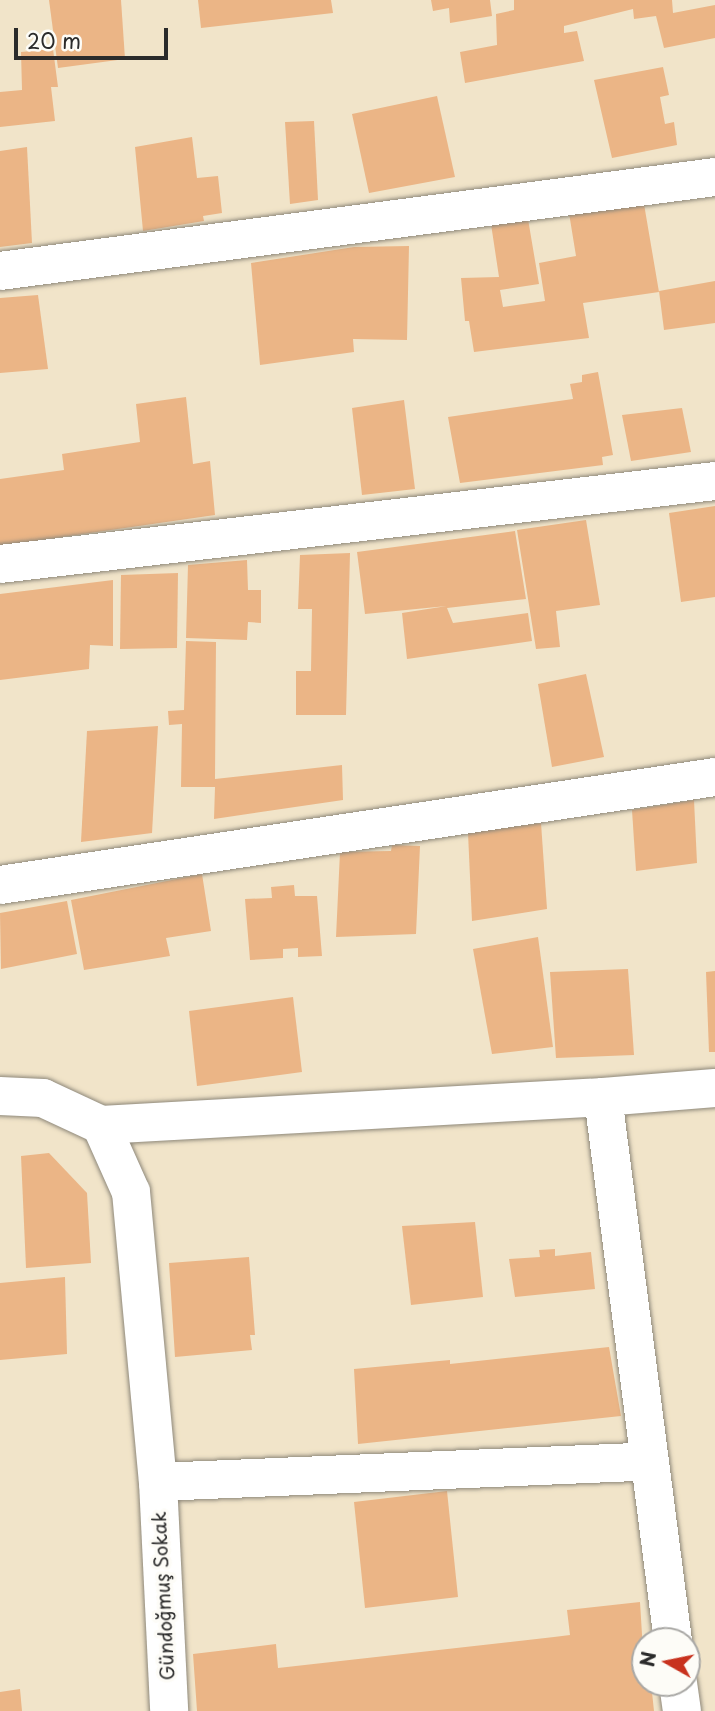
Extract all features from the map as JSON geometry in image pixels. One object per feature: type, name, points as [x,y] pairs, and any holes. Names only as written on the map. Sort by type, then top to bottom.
[{"type":"street","points":[[0,271],[715,177]]},
{"type":"street","points":[[0,565],[715,481]]},
{"type":"street","points":[[0,885],[715,777]]},
{"type":"street","points":[[0,1096],[43,1098],[101,1125],[603,1097],[715,1088]]},
{"type":"street","points":[[603,1097],[671,1627]]},
{"type":"street","name":"Gündoğmuş Sokak","points":[[101,1125],[131,1192],[158,1482],[169,1711]]},
{"type":"street","points":[[158,1482],[649,1461]]},
{"type":"building","points":[[49,0],[121,0],[125,59],[58,68]]},
{"type":"building","points":[[198,0],[331,0],[333,13],[201,28]]},
{"type":"building","points":[[431,0],[490,0],[492,16],[450,23],[449,8],[433,11]]},
{"type":"building","points":[[514,0],[672,0],[673,13],[715,5],[715,38],[664,48],[656,16],[634,19],[633,9],[564,26],[564,33],[577,31],[584,61],[465,83],[460,52],[497,45],[496,14],[514,10]]},
{"type":"building","points":[[53,49],[58,87],[51,87],[55,121],[0,127],[0,92],[22,90],[21,52]]},
{"type":"building","points":[[663,67],[669,95],[660,97],[665,124],[674,122],[677,145],[612,158],[594,80]]},
{"type":"building","points":[[437,96],[455,177],[369,193],[352,114]]},
{"type":"building","points":[[314,121],[318,200],[290,204],[285,122]]},
{"type":"building","points":[[192,137],[197,178],[218,176],[222,213],[203,216],[204,221],[143,231],[135,147]]},
{"type":"building","points":[[27,147],[32,243],[0,247],[0,151]]},
{"type":"building","points":[[644,204],[659,292],[583,303],[589,338],[474,352],[469,321],[465,321],[461,278],[499,277],[491,224],[528,219],[539,284],[500,290],[503,307],[545,301],[539,263],[576,256],[569,213]]},
{"type":"building","points":[[409,246],[407,340],[353,339],[354,352],[260,365],[251,263],[354,247]]},
{"type":"building","points":[[715,281],[715,323],[664,330],[659,291]]},
{"type":"building","points":[[38,295],[48,369],[0,373],[0,298]]},
{"type":"building","points":[[598,372],[613,455],[602,457],[603,465],[460,483],[448,417],[573,399],[570,384],[582,382],[582,375]]},
{"type":"building","points":[[186,397],[193,464],[210,461],[215,515],[0,546],[0,479],[64,470],[62,454],[140,442],[136,404]]},
{"type":"building","points":[[404,400],[415,489],[362,495],[352,408]]},
{"type":"building","points":[[682,408],[691,452],[631,461],[622,415]]},
{"type":"building","points":[[715,506],[715,597],[681,602],[669,513]]},
{"type":"building","points":[[586,520],[600,605],[556,611],[560,647],[536,649],[517,530]]},
{"type":"building","points":[[515,531],[526,599],[447,608],[453,623],[528,613],[532,641],[407,659],[402,613],[447,606],[365,614],[357,552]]},
{"type":"building","points":[[350,553],[346,715],[296,715],[296,671],[311,671],[312,609],[298,609],[300,555]]},
{"type":"building","points":[[247,560],[248,590],[261,590],[261,623],[248,622],[247,640],[186,638],[188,565]]},
{"type":"building","points":[[178,573],[177,648],[120,649],[121,575]]},
{"type":"building","points":[[113,580],[113,646],[90,645],[89,669],[0,680],[0,594]]},
{"type":"building","points":[[186,641],[216,642],[215,779],[342,765],[343,800],[214,819],[215,787],[181,787],[182,724],[169,725],[168,711],[184,710]]},
{"type":"building","points":[[586,674],[604,757],[552,767],[538,684]]},
{"type":"building","points":[[158,726],[152,833],[81,842],[87,731]]},
{"type":"building","points":[[694,800],[697,863],[636,871],[632,810]]},
{"type":"building","points":[[541,823],[547,909],[472,921],[468,833]]},
{"type":"building","points":[[392,845],[420,846],[416,934],[336,937],[340,852],[391,851]]},
{"type":"building","points":[[202,874],[211,931],[166,938],[170,956],[84,970],[71,900]]},
{"type":"building","points":[[294,885],[295,896],[317,896],[322,956],[298,957],[298,948],[283,949],[283,958],[250,960],[245,899],[272,898],[271,887]]},
{"type":"building","points":[[67,901],[77,954],[1,969],[0,913]]},
{"type":"building","points":[[538,937],[553,1047],[492,1054],[473,949]]},
{"type":"building","points":[[628,969],[634,1055],[556,1058],[550,972]]},
{"type":"building","points":[[715,971],[715,1052],[709,1052],[706,972]]},
{"type":"building","points":[[293,997],[302,1072],[197,1086],[189,1011]]},
{"type":"building","points":[[49,1153],[87,1193],[91,1263],[26,1268],[21,1156]]},
{"type":"building","points":[[475,1222],[483,1297],[411,1305],[402,1226]]},
{"type":"building","points":[[555,1249],[555,1256],[591,1252],[595,1289],[515,1297],[509,1259],[540,1257],[539,1250]]},
{"type":"building","points":[[249,1257],[255,1335],[250,1335],[252,1350],[175,1357],[169,1263]]},
{"type":"building","points":[[65,1277],[67,1354],[0,1360],[0,1283]]},
{"type":"building","points":[[609,1347],[621,1416],[358,1444],[354,1369],[450,1360],[450,1364]]},
{"type":"building","points":[[447,1491],[458,1597],[365,1608],[354,1502]]},
{"type":"building","points":[[640,1602],[642,1627],[631,1627],[631,1697],[652,1697],[654,1711],[197,1711],[193,1654],[276,1644],[278,1668],[554,1637],[570,1635],[567,1610]]},
{"type":"building","points":[[20,1689],[22,1711],[0,1711],[0,1692]]}]
